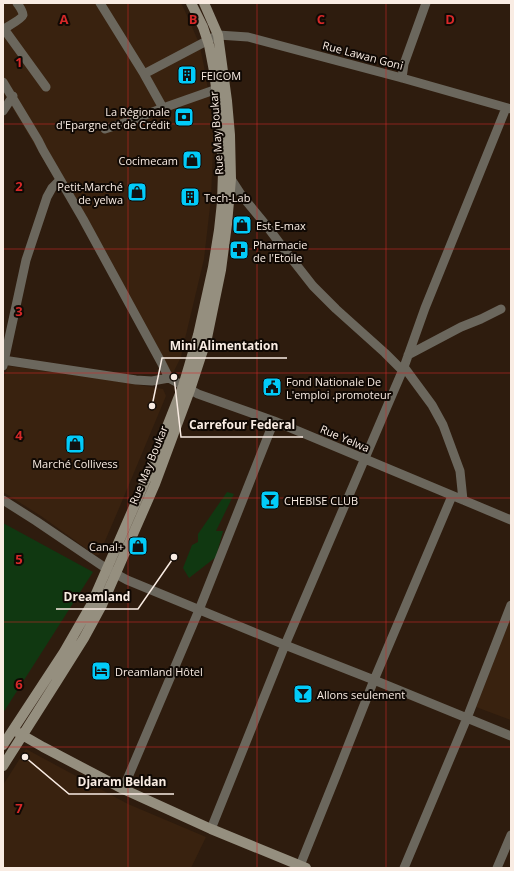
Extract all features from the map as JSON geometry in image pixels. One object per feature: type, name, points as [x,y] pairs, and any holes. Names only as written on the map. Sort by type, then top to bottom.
[{"type":"main road","name":"Rue May Boukar","points":[[3,766],[57,682],[102,606],[155,484],[187,388],[213,267],[222,202],[222,148],[217,89],[212,58],[207,40],[203,27],[191,3]]},
{"type":"main road","name":"Rue May Boukar","points":[[3,745],[64,652],[91,605],[187,388],[207,338],[218,285],[227,224],[231,179],[230,135],[227,101],[218,35],[204,3]]},
{"type":"main road","points":[[13,730],[123,789],[211,829],[302,867]]},
{"type":"street","points":[[17,3],[23,15],[21,18],[4,29],[46,88]]},
{"type":"street","points":[[100,3],[144,74],[163,108]]},
{"type":"street","points":[[402,78],[404,64],[426,3]]},
{"type":"street","name":"Rue Lawan Goni","points":[[144,74],[218,35],[248,37],[402,78],[509,109]]},
{"type":"street","points":[[3,82],[83,219],[169,378],[152,381],[136,380],[3,362],[26,260],[47,197],[52,188],[60,180]]},
{"type":"street","points":[[104,129],[217,89]]},
{"type":"street","points":[[3,111],[12,96]]},
{"type":"street","points":[[211,829],[285,645],[403,368],[426,308],[509,109]]},
{"type":"street","points":[[231,179],[242,196],[313,286],[336,309],[403,368],[432,405],[443,425],[460,471],[463,500]]},
{"type":"street","points":[[408,355],[461,327],[501,309]]},
{"type":"street","name":"Rue Yelwa","points":[[169,378],[198,394],[274,421],[511,520]]},
{"type":"street","points":[[123,789],[199,610],[274,421]]},
{"type":"street","points":[[302,867],[374,680],[452,496]]},
{"type":"street","points":[[3,500],[116,575],[511,736]]},
{"type":"street","points":[[404,868],[467,718],[511,605]]},
{"type":"street","points":[[497,868],[511,835]]},
{"type":"shaded area","name":"Petit-Marché de yelwa","points":[[3,3],[181,3],[185,11],[199,43],[214,125],[211,198],[204,259],[181,357],[172,375],[3,92]]},
{"type":"shaded area","name":"Marché Collivess","points":[[8,366],[85,376],[163,389],[166,396],[99,555],[95,555],[41,516],[3,492],[3,381]]},
{"type":"shaded area","points":[[511,617],[511,720],[476,707]]},
{"type":"shaded area","points":[[26,749],[128,804],[206,837],[191,868],[3,868],[3,785]]},
{"type":"green space","points":[[227,492],[234,494],[216,531],[223,531],[216,557],[189,578],[183,568],[192,545],[198,542],[198,534]]},
{"type":"green space","points":[[3,523],[93,572],[3,713]]},
{"type":"place","name":"FEICOM","points":[[187,75]]},
{"type":"place","name":"La Régionale d'Epargne et de Crédit","points":[[184,117]]},
{"type":"place","name":"Cocimecam","points":[[192,160]]},
{"type":"place","name":"Petit-Marché de yelwa","points":[[137,192]]},
{"type":"place","name":"Tech-Lab","points":[[190,197]]},
{"type":"place","name":"Est E-max","points":[[242,225]]},
{"type":"place","name":"Pharmacie de l'Etoile","points":[[239,250]]},
{"type":"place","name":"Carrefour Federal","points":[[174,377]]},
{"type":"place","name":"Fond Nationale De L'emploi .promoteur","points":[[272,387]]},
{"type":"place","name":"Mini Alimentation","points":[[152,406]]},
{"type":"place","name":"Marché Collivess","points":[[75,444]]},
{"type":"place","name":"CHEBISE CLUB","points":[[270,500]]},
{"type":"place","name":"Canal+","points":[[138,546]]},
{"type":"place","name":"Dreamland","points":[[174,557]]},
{"type":"place","name":"Dreamland Hôtel","points":[[101,671]]},
{"type":"place","name":"Allons seulement","points":[[303,694]]},
{"type":"place","name":"Djaram Beldan","points":[[25,757]]}]
